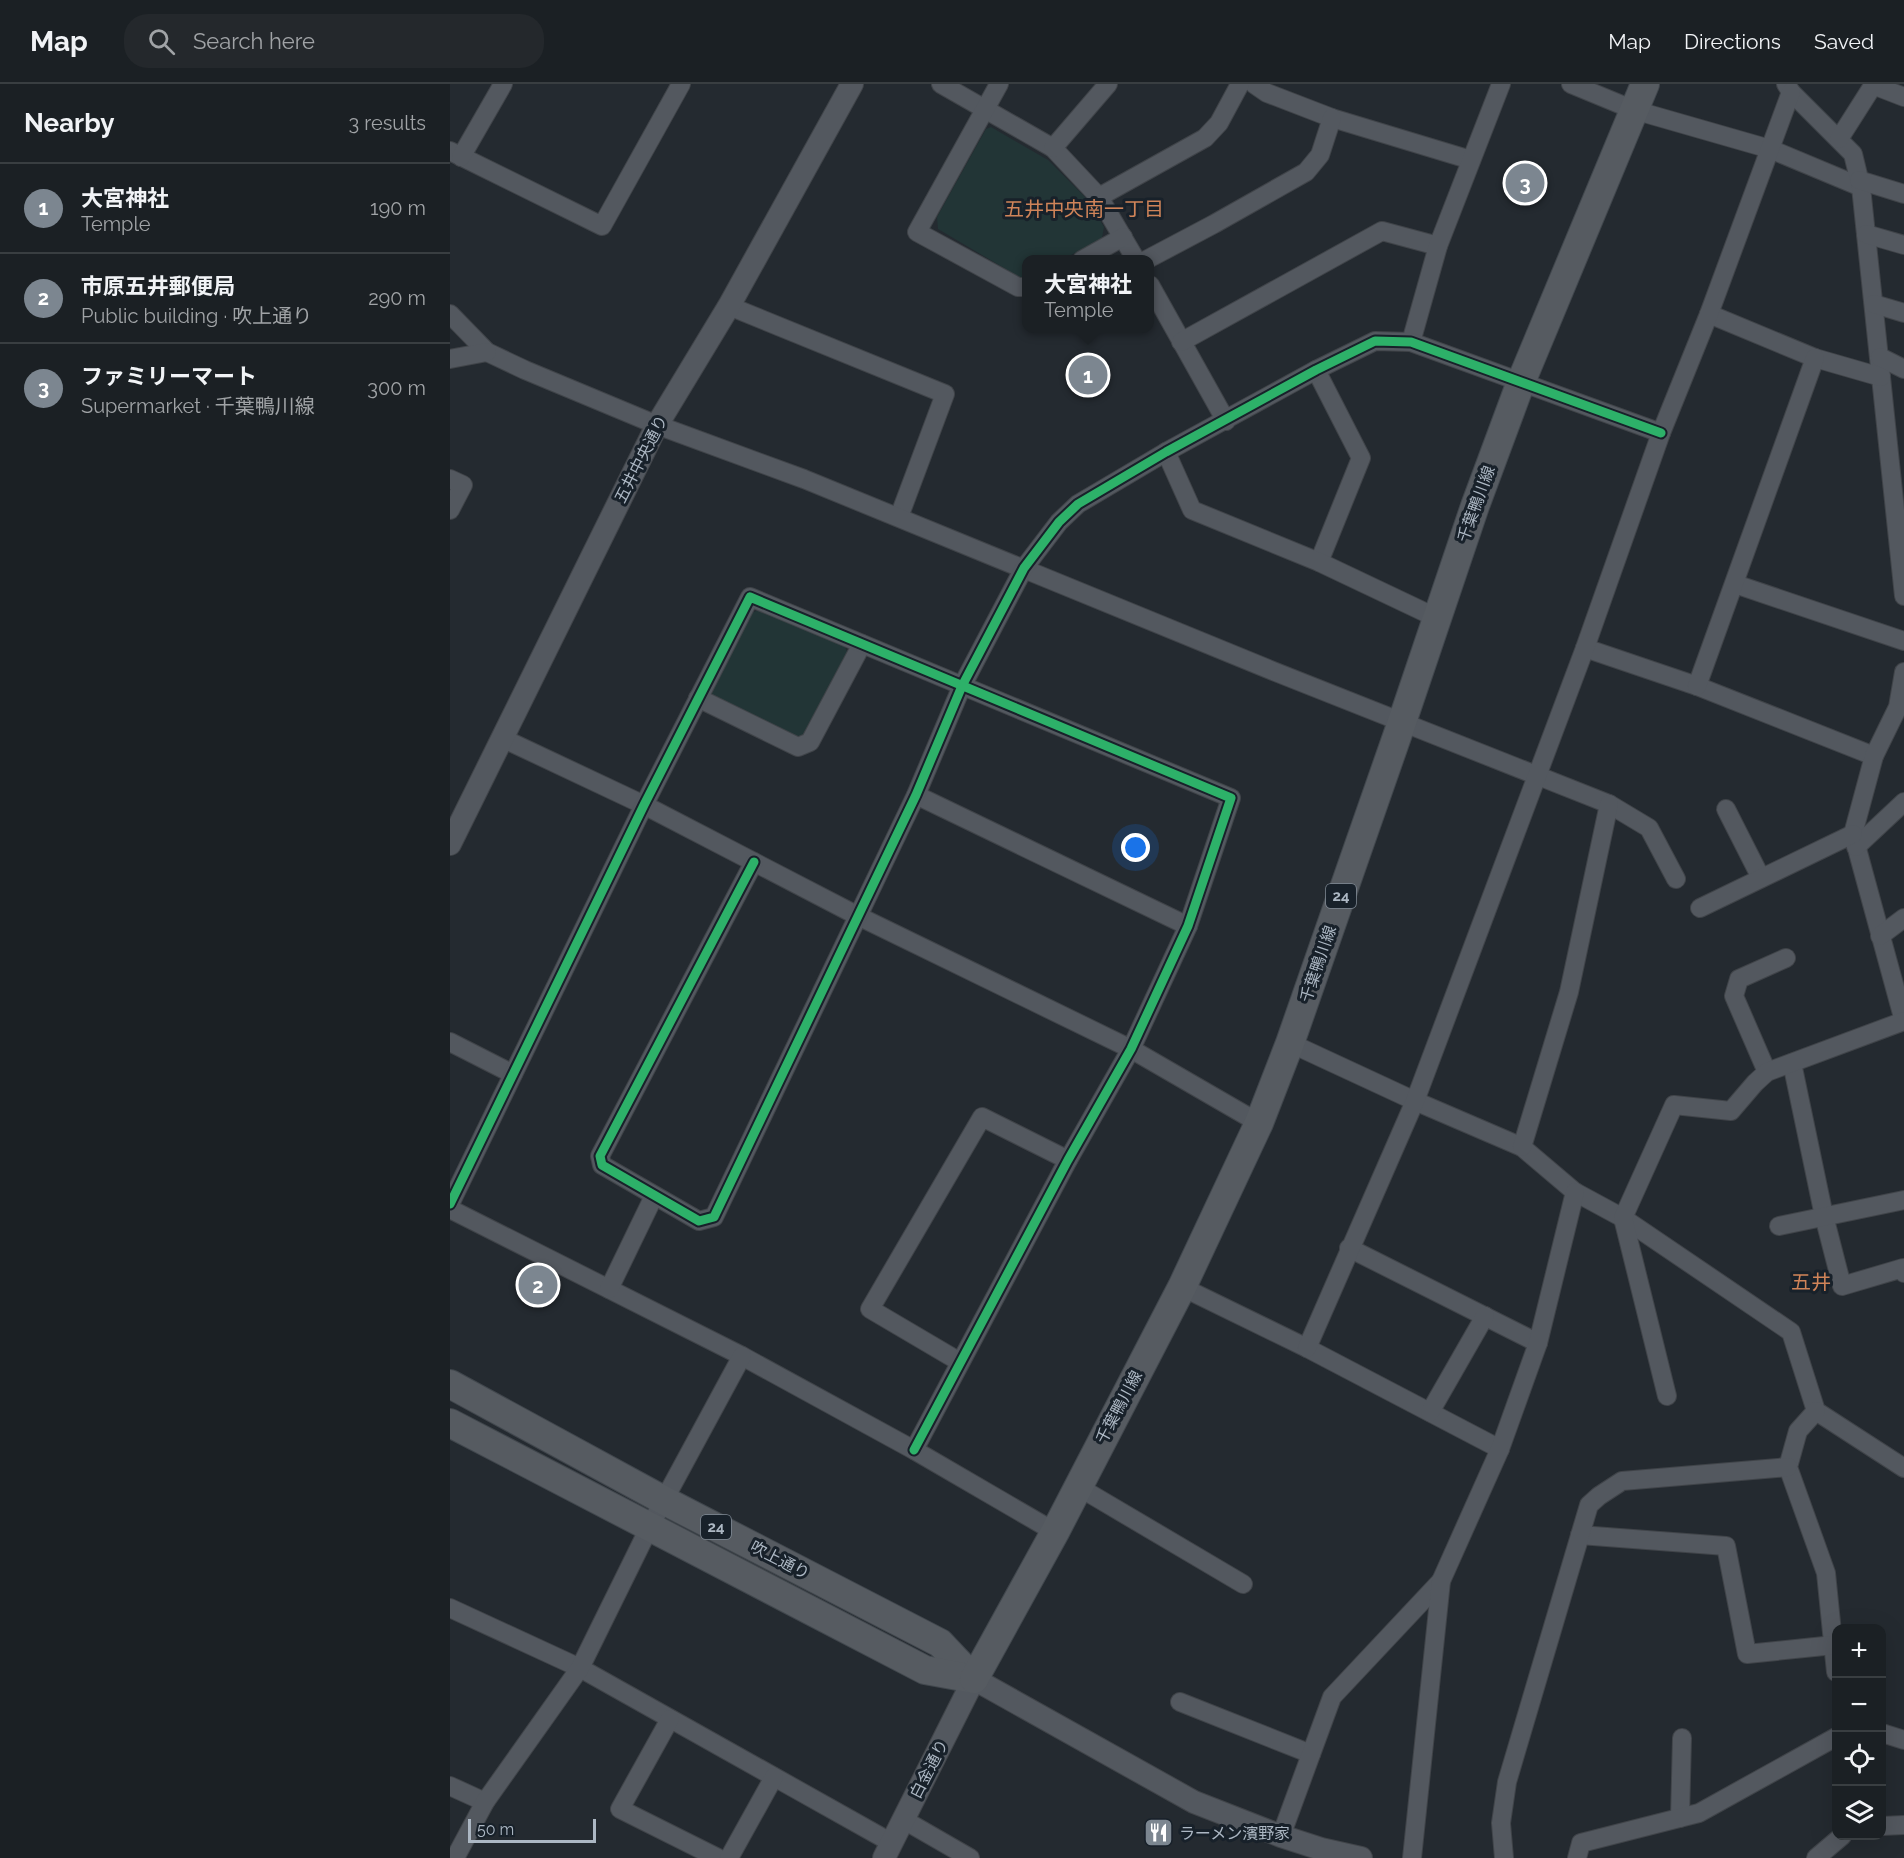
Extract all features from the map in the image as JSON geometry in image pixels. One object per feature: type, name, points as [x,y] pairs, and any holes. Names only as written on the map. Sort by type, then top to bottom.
[{"type":"main road","name":"千葉鴨川線","points":[[974,1679],[1182,1287],[1259,1122],[1290,1043],[1402,723],[1474,506],[1521,382],[1645,84]]},
{"type":"main road","name":"吹上通り","points":[[450,1384],[665,1501],[940,1643],[974,1679]]},
{"type":"main road","name":"吹上通り","points":[[450,1423],[925,1670],[974,1679]]},
{"type":"street","points":[[503,84],[456,154],[602,226],[681,84]]},
{"type":"street","name":"五井中央通り","points":[[450,844],[657,425],[729,306],[852,84]]},
{"type":"street","points":[[941,84],[1053,148],[1099,197],[1133,255]]},
{"type":"street","points":[[999,84],[917,232],[1017,287],[1022,287]]},
{"type":"street","points":[[1053,148],[1108,84]]},
{"type":"street","points":[[1099,197],[1205,138],[1219,123],[1240,84]]},
{"type":"street","points":[[1254,84],[1267,93],[1332,118],[1471,160]]},
{"type":"street","points":[[1411,342],[1438,246],[1502,84]]},
{"type":"street","points":[[1571,84],[1634,110],[1770,149],[1860,184],[1904,194]]},
{"type":"street","points":[[1839,140],[1873,85],[1904,97]]},
{"type":"street","points":[[1307,1348],[1414,1101],[1585,648],[1661,433],[1709,314],[1770,149],[1789,88],[1853,154],[1860,184],[1904,596]]},
{"type":"street","points":[[1154,256],[1306,172],[1320,154],[1332,118]]},
{"type":"street","points":[[1181,342],[1382,231],[1438,246]]},
{"type":"street","points":[[1866,234],[1904,245]]},
{"type":"street","points":[[1091,255],[1123,237]]},
{"type":"street","points":[[1154,294],[1226,421]]},
{"type":"street","points":[[1874,304],[1904,313]]},
{"type":"street","points":[[729,306],[945,394],[899,517]]},
{"type":"street","points":[[450,314],[487,352],[657,425],[804,479],[1402,723],[1609,804],[1649,828],[1676,879]]},
{"type":"street","points":[[1709,314],[1815,358],[1881,377]]},
{"type":"street","points":[[754,862],[600,1156],[602,1165],[699,1221],[714,1217],[916,795],[962,686],[1024,568],[1059,522],[1078,504],[1166,452],[1316,370],[1375,341],[1411,342],[1661,433]]},
{"type":"street","points":[[450,359],[487,352]]},
{"type":"street","points":[[1880,357],[1904,369]]},
{"type":"street","points":[[1697,686],[1815,358]]},
{"type":"street","points":[[1316,370],[1361,458],[1319,562]]},
{"type":"street","points":[[1166,452],[1192,510],[1319,562],[1437,618]]},
{"type":"street","points":[[450,479],[463,485],[450,510]]},
{"type":"street","points":[[1735,584],[1904,640]]},
{"type":"street","points":[[450,1204],[644,805],[750,597],[1231,798],[1188,927],[1131,1049],[1068,1160],[914,1450]]},
{"type":"street","points":[[698,698],[798,747],[810,742],[862,644]]},
{"type":"street","points":[[1585,648],[1697,686],[1874,756]]},
{"type":"street","points":[[1667,1396],[1623,1218],[1674,1105],[1731,1111],[1767,1072],[1904,1021],[1854,841],[1874,756],[1898,707],[1904,672]]},
{"type":"street","points":[[502,738],[644,805],[858,916],[1131,1049],[1259,1122]]},
{"type":"street","points":[[916,795],[1188,927]]},
{"type":"street","points":[[1700,908],[1761,878],[1854,841],[1904,802]]},
{"type":"street","points":[[1522,1147],[1569,993],[1609,804]]},
{"type":"street","points":[[1726,809],[1761,878]]},
{"type":"street","points":[[1880,936],[1904,918]]},
{"type":"street","points":[[1767,1072],[1734,996],[1739,979],[1786,958]]},
{"type":"street","points":[[450,1042],[513,1074]]},
{"type":"street","points":[[1290,1043],[1414,1101],[1522,1147],[1575,1192],[1623,1218],[1791,1332],[1816,1411],[1904,1468]]},
{"type":"street","points":[[1792,1063],[1824,1216],[1842,1286],[1903,1268],[1904,1273]]},
{"type":"street","points":[[960,1362],[870,1309],[982,1117],[1068,1160]]},
{"type":"street","points":[[1412,1858],[1441,1581],[1500,1449],[1538,1343],[1575,1192]]},
{"type":"street","points":[[609,1289],[654,1196]]},
{"type":"street","points":[[1779,1226],[1904,1200]]},
{"type":"street","points":[[450,1209],[742,1356],[914,1450],[1054,1532]]},
{"type":"street","points":[[1349,1248],[1538,1343]]},
{"type":"street","points":[[1182,1287],[1307,1348],[1500,1449]]},
{"type":"street","points":[[1430,1412],[1485,1316]]},
{"type":"street","points":[[455,1858],[485,1802],[580,1668],[650,1526],[742,1356]]},
{"type":"street","points":[[1816,1411],[1798,1431],[1788,1467],[1826,1573],[1832,1628]]},
{"type":"street","points":[[1504,1858],[1501,1823],[1506,1782],[1589,1505],[1622,1481],[1788,1467]]},
{"type":"street","points":[[1077,1486],[1243,1584]]},
{"type":"street","points":[[1580,1535],[1726,1546],[1747,1654],[1832,1646]]},
{"type":"street","points":[[1281,1836],[1332,1697],[1441,1581]]},
{"type":"street","points":[[450,1608],[580,1668],[774,1777],[888,1850]]},
{"type":"street","name":"白金通り","points":[[888,1850],[974,1679]]},
{"type":"street","name":"吹上通り","points":[[974,1679],[1194,1802],[1281,1836],[1321,1849],[1361,1858]]},
{"type":"street","points":[[1180,1702],[1311,1754]]},
{"type":"street","points":[[670,1719],[620,1809],[718,1858]]},
{"type":"street","points":[[1886,1735],[1904,1740]]},
{"type":"street","points":[[1680,1818],[1682,1738]]},
{"type":"street","points":[[1577,1858],[1581,1843],[1699,1813],[1832,1739]]},
{"type":"street","points":[[729,1858],[774,1777]]},
{"type":"street","points":[[450,1786],[485,1802]]},
{"type":"street","points":[[904,1820],[970,1858]]},
{"type":"street","points":[[1886,1826],[1904,1825]]},
{"type":"street","points":[[1816,1858],[1837,1840]]},
{"type":"shaded area","points":[[991,127],[1048,160],[1089,201],[1104,227],[1102,238],[1071,255],[1022,255],[1021,278],[938,229],[937,217],[986,129]]},
{"type":"shaded area","points":[[759,610],[844,645],[849,656],[808,733],[795,738],[712,696],[710,688],[751,613]]},
{"type":"cycle path","points":[[754,862],[600,1156],[602,1165],[699,1221],[714,1217],[916,795],[962,686],[1024,568],[1059,522],[1078,504],[1166,452],[1316,370],[1375,341],[1411,342],[1661,433]]},
{"type":"cycle path","points":[[450,1204],[644,805],[750,597],[1231,798],[1188,926],[1131,1049],[1068,1160],[914,1450]]},
{"type":"place","name":"ファミリーマート","points":[[1525,183]]},
{"type":"place","name":"大宮神社","points":[[1088,375]]},
{"type":"place","name":"市原五井郵便局","points":[[538,1285]]},
{"type":"place","name":"ラーメン濱野家","points":[[1158,1833]]},
{"type":"district","name":"五井中央南一丁目","points":[[1084,209]]},
{"type":"district","name":"五井","points":[[1811,1282]]}]
